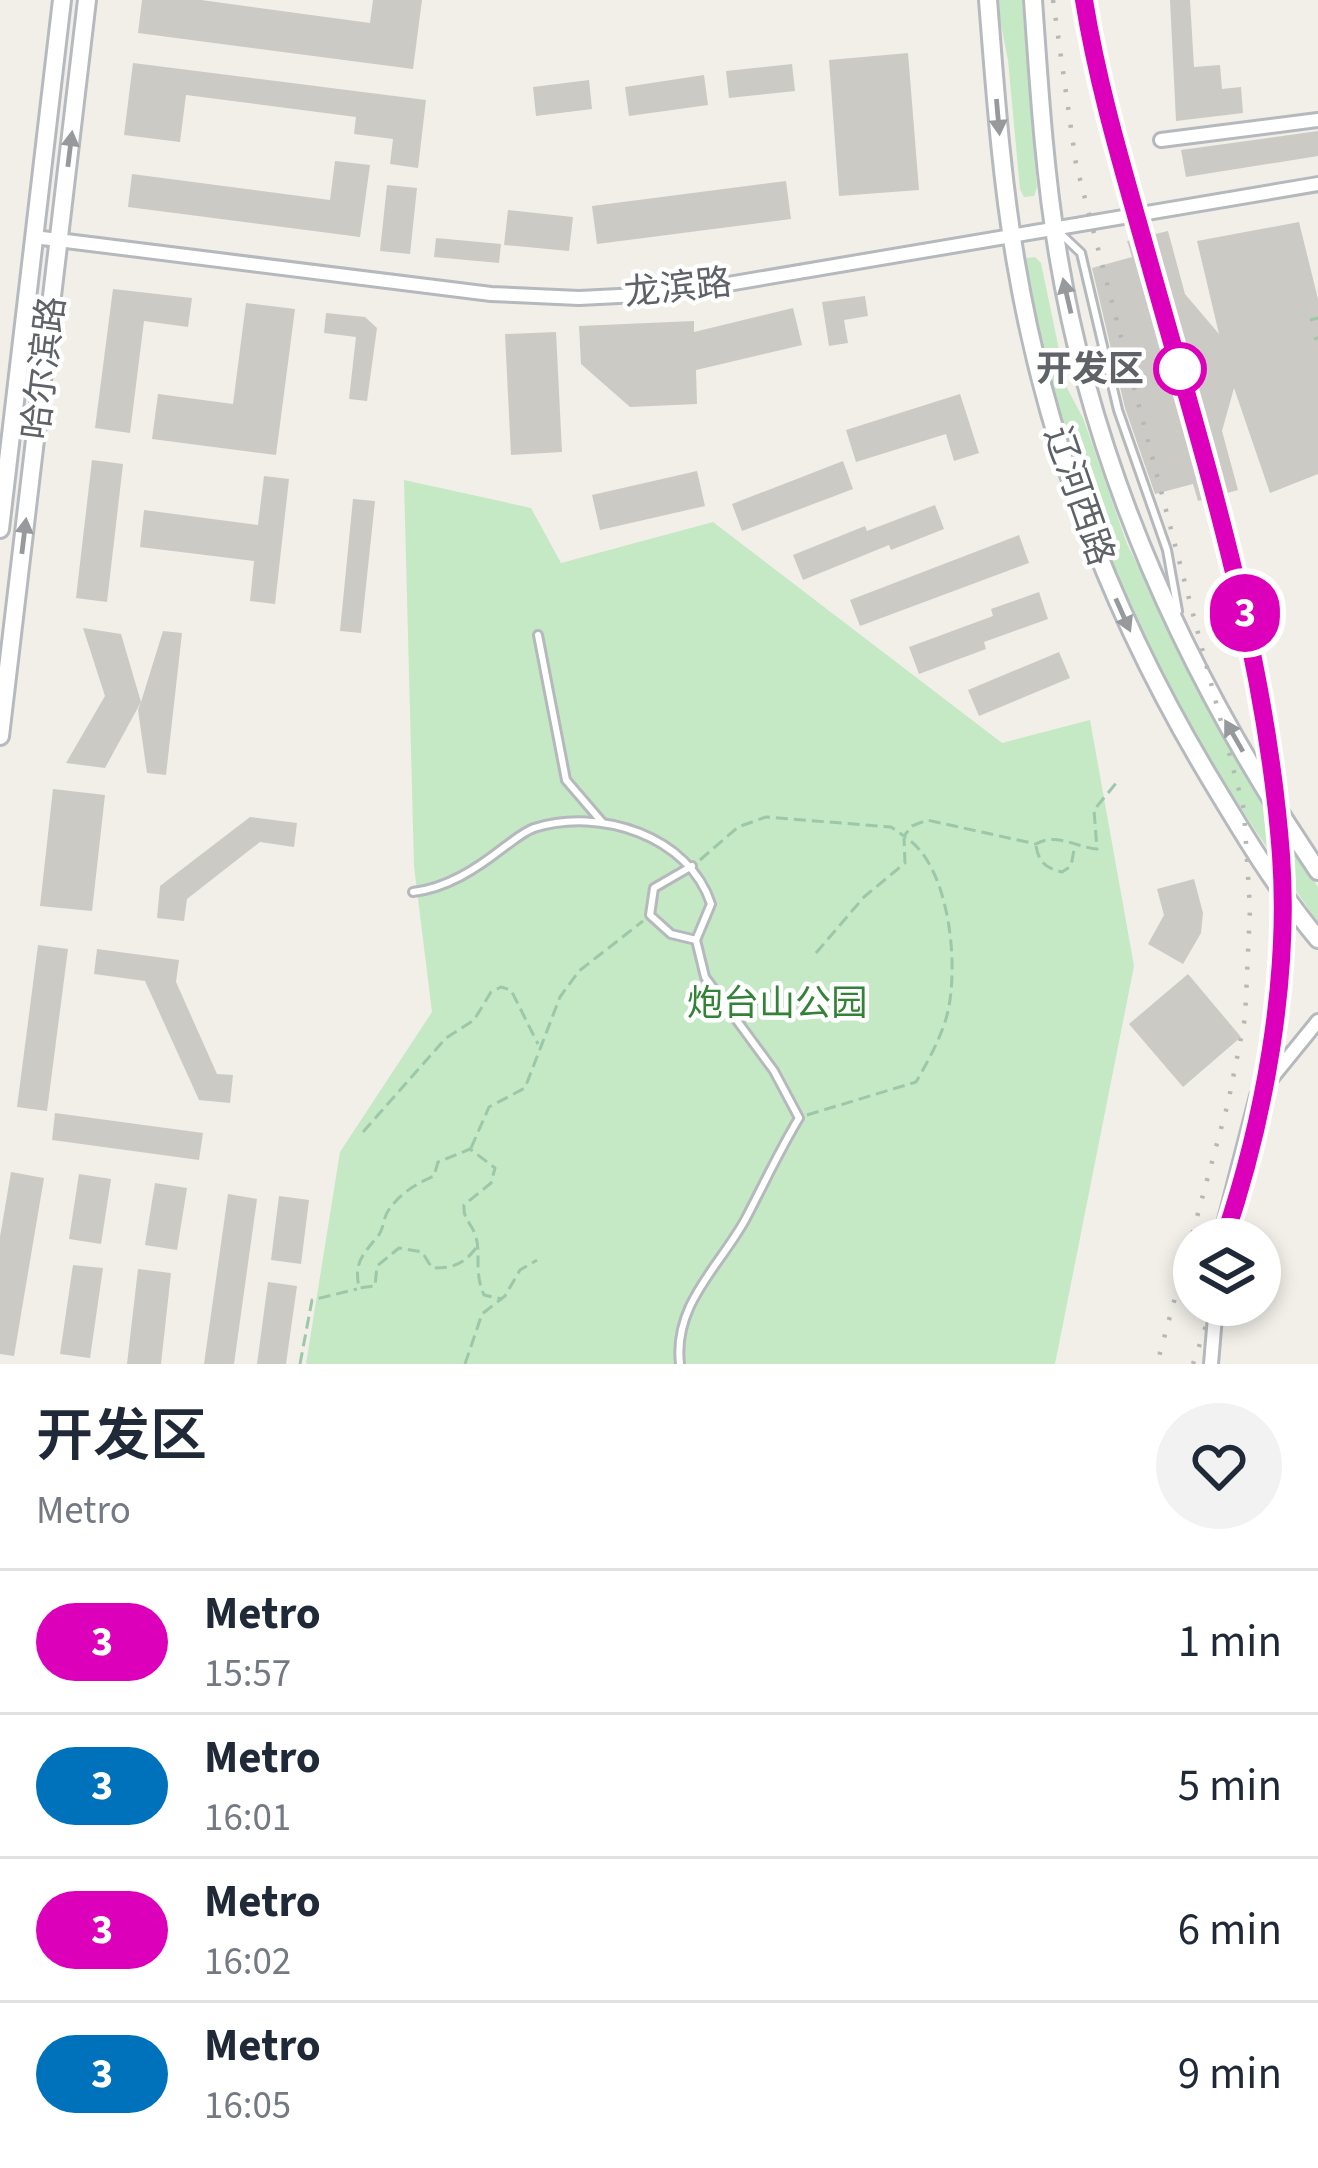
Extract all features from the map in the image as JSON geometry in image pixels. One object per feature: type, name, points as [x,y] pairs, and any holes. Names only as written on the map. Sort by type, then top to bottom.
[{"type":"main road","points":[[46,0],[58,34]]},
{"type":"main road","name":"哈尔滨路","points":[[0,529],[62,0]]},
{"type":"main road","name":"哈尔滨路","points":[[0,736],[87,0]]},
{"type":"main road","name":"辽河西路","points":[[988,0],[1012,236],[1030,336],[1053,422],[1110,587],[1186,738],[1283,893],[1318,939]]},
{"type":"main road","name":"辽河西路","points":[[1033,0],[1054,228],[1089,392],[1116,488],[1185,644],[1256,774],[1318,872]]},
{"type":"street","points":[[1161,140],[1318,120]]},
{"type":"street","name":"龙滨路","points":[[34,238],[491,294],[579,298],[659,294],[1318,184]]},
{"type":"street","points":[[1225,1218],[1257,1096],[1318,1021]]},
{"type":"street","points":[[1211,1364],[1214,1326]]},
{"type":"lane","points":[[538,635],[566,781],[604,824]]},
{"type":"lane","points":[[413,892],[439,889],[530,829],[569,821],[625,826],[682,855],[704,880],[711,904],[696,940],[705,977],[773,1071],[799,1118],[743,1224],[689,1304],[677,1343],[680,1364]]},
{"type":"lane","points":[[692,866],[654,888],[650,915],[671,934],[696,940]]},
{"type":"path","points":[[1310,320],[1318,318]]},
{"type":"path","points":[[815,953],[864,898],[905,863],[904,836],[912,826],[927,820],[1036,844],[1046,838],[1062,839],[1074,847],[1096,849],[1094,810],[1118,782]]},
{"type":"path","points":[[692,866],[738,827],[766,817],[891,827],[920,846],[934,867],[950,923],[947,1018],[916,1082],[799,1118]]},
{"type":"path","points":[[1036,844],[1038,858],[1062,872],[1071,866],[1074,847]]},
{"type":"path","points":[[359,1288],[355,1269],[364,1248],[380,1235],[386,1212],[408,1188],[434,1176],[438,1162],[470,1149],[489,1107],[525,1088],[560,997],[580,971],[650,915]]},
{"type":"path","points":[[737,1021],[778,985]]},
{"type":"path","points":[[363,1132],[446,1038],[474,1020],[491,992],[502,987],[512,990],[538,1045]]},
{"type":"path","points":[[470,1149],[495,1168],[491,1184],[464,1205],[464,1216],[476,1236],[476,1276],[484,1295],[502,1299]]},
{"type":"path","points":[[300,1364],[312,1300],[375,1286],[377,1266],[399,1248],[422,1252],[432,1268],[466,1262],[476,1249]]},
{"type":"path","points":[[465,1364],[482,1314],[502,1299],[520,1270],[537,1260]]},
{"type":"green space","points":[[996,0],[1022,0],[1034,196],[1024,197],[1020,189],[1008,60]]},
{"type":"green space","points":[[1035,257],[1041,263],[1067,388],[1083,418],[1127,544],[1218,725],[1318,887],[1318,923],[1183,716],[1118,584],[1079,479],[1048,372],[1023,263]]},
{"type":"green space","name":"炮台山公园","points":[[404,480],[531,508],[561,563],[713,522],[1002,743],[1090,720],[1134,966],[1055,1364],[306,1364],[340,1152],[432,1012],[414,866]]},
{"type":"building","points":[[142,0],[201,0],[370,23],[373,0],[422,0],[413,69],[138,33]]},
{"type":"building","points":[[1170,0],[1190,0],[1194,67],[1220,65],[1222,89],[1241,87],[1243,113],[1176,121]]},
{"type":"building","points":[[908,53],[919,190],[839,196],[829,60]]},
{"type":"building","points":[[133,63],[426,100],[418,168],[390,164],[393,139],[354,134],[356,117],[186,95],[180,142],[124,135]]},
{"type":"building","points":[[792,64],[795,91],[729,98],[726,71]]},
{"type":"building","points":[[704,75],[708,105],[629,116],[625,87]]},
{"type":"building","points":[[589,80],[592,109],[536,116],[533,87]]},
{"type":"building","points":[[1318,131],[1318,156],[1186,177],[1181,150]]},
{"type":"building","points":[[335,161],[370,165],[360,237],[128,207],[132,174],[330,200]]},
{"type":"building","points":[[786,181],[791,219],[597,244],[592,206]]},
{"type":"building","points":[[387,185],[417,188],[410,254],[380,251]]},
{"type":"building","points":[[508,210],[573,217],[569,251],[504,245]]},
{"type":"building","points":[[1299,222],[1318,299],[1318,474],[1270,493],[1234,388],[1222,431],[1238,490],[1198,501],[1193,484],[1155,494],[1125,408],[1092,268],[1132,257],[1127,241],[1168,231],[1185,294],[1219,334],[1197,241]]},
{"type":"building","points":[[436,238],[501,244],[499,263],[434,257]]},
{"type":"building","points":[[113,289],[192,298],[188,327],[144,321],[130,433],[95,428]]},
{"type":"building","points":[[865,296],[868,316],[844,320],[848,343],[829,346],[822,302]]},
{"type":"building","points":[[246,303],[295,309],[276,455],[152,439],[158,394],[233,404]]},
{"type":"building","points":[[793,308],[802,345],[696,370],[697,404],[630,407],[581,364],[579,326],[694,321],[694,332]]},
{"type":"building","points":[[326,313],[365,317],[377,328],[367,401],[349,399],[356,337],[324,333]]},
{"type":"building","points":[[556,332],[562,452],[511,455],[505,334]]},
{"type":"building","points":[[960,394],[979,453],[954,461],[946,434],[856,462],[846,430]]},
{"type":"building","points":[[92,460],[123,464],[107,602],[76,598]]},
{"type":"building","points":[[843,461],[853,489],[742,531],[732,504]]},
{"type":"building","points":[[697,471],[705,506],[600,530],[592,495]]},
{"type":"building","points":[[264,476],[289,479],[275,604],[250,601],[254,561],[140,547],[144,510],[258,525]]},
{"type":"building","points":[[353,499],[375,501],[361,633],[340,631]]},
{"type":"building","points":[[935,505],[944,529],[891,550],[889,545],[803,580],[793,555]]},
{"type":"building","points":[[1019,535],[1029,563],[860,626],[850,600]]},
{"type":"building","points":[[1039,592],[1048,619],[984,642],[986,649],[919,674],[909,647],[993,616],[991,609]]},
{"type":"building","points":[[83,628],[121,634],[141,702],[105,768],[66,763],[105,696]]},
{"type":"building","points":[[163,631],[182,633],[166,775],[147,773],[138,710]]},
{"type":"building","points":[[1059,652],[1070,678],[979,716],[968,690]]},
{"type":"building","points":[[53,789],[105,795],[92,911],[40,906]]},
{"type":"building","points":[[250,817],[297,823],[294,847],[260,842],[187,899],[184,921],[157,918],[160,886]]},
{"type":"building","points":[[1194,879],[1203,913],[1201,933],[1183,964],[1148,944],[1164,915],[1157,889]]},
{"type":"building","points":[[38,945],[68,949],[47,1111],[17,1107]]},
{"type":"building","points":[[97,949],[179,960],[176,982],[217,1074],[233,1075],[230,1103],[199,1100],[145,981],[94,974]]},
{"type":"building","points":[[1188,974],[1241,1037],[1183,1087],[1129,1024]]},
{"type":"building","points":[[55,1113],[203,1133],[199,1160],[52,1140]]},
{"type":"building","points":[[11,1172],[44,1178],[14,1356],[0,1354],[0,1237]]},
{"type":"building","points":[[79,1174],[111,1179],[101,1244],[69,1239]]},
{"type":"building","points":[[155,1183],[187,1188],[177,1250],[145,1245]]},
{"type":"building","points":[[228,1194],[257,1199],[234,1364],[204,1364]]},
{"type":"building","points":[[279,1196],[309,1200],[301,1264],[271,1260]]},
{"type":"building","points":[[73,1265],[103,1268],[90,1358],[60,1354]]},
{"type":"building","points":[[138,1269],[171,1273],[161,1364],[127,1364]]},
{"type":"building","points":[[268,1282],[297,1286],[286,1364],[257,1364]]},
{"type":"railway","points":[[1053,0],[1076,164],[1244,810],[1250,909],[1245,1018],[1228,1103],[1157,1364]]},
{"type":"railway","points":[[1084,0],[1116,142],[1233,565],[1274,782],[1283,903],[1278,1001],[1262,1098],[1231,1218]]},
{"type":"railway","points":[[1193,1364],[1206,1326]]},
{"type":"metro line","name":"3","points":[[1084,0],[1107,113],[1250,632],[1270,759],[1281,859],[1279,954],[1259,1120],[1231,1218]]},
{"type":"place","name":"开发区","points":[[1180,369]]}]
